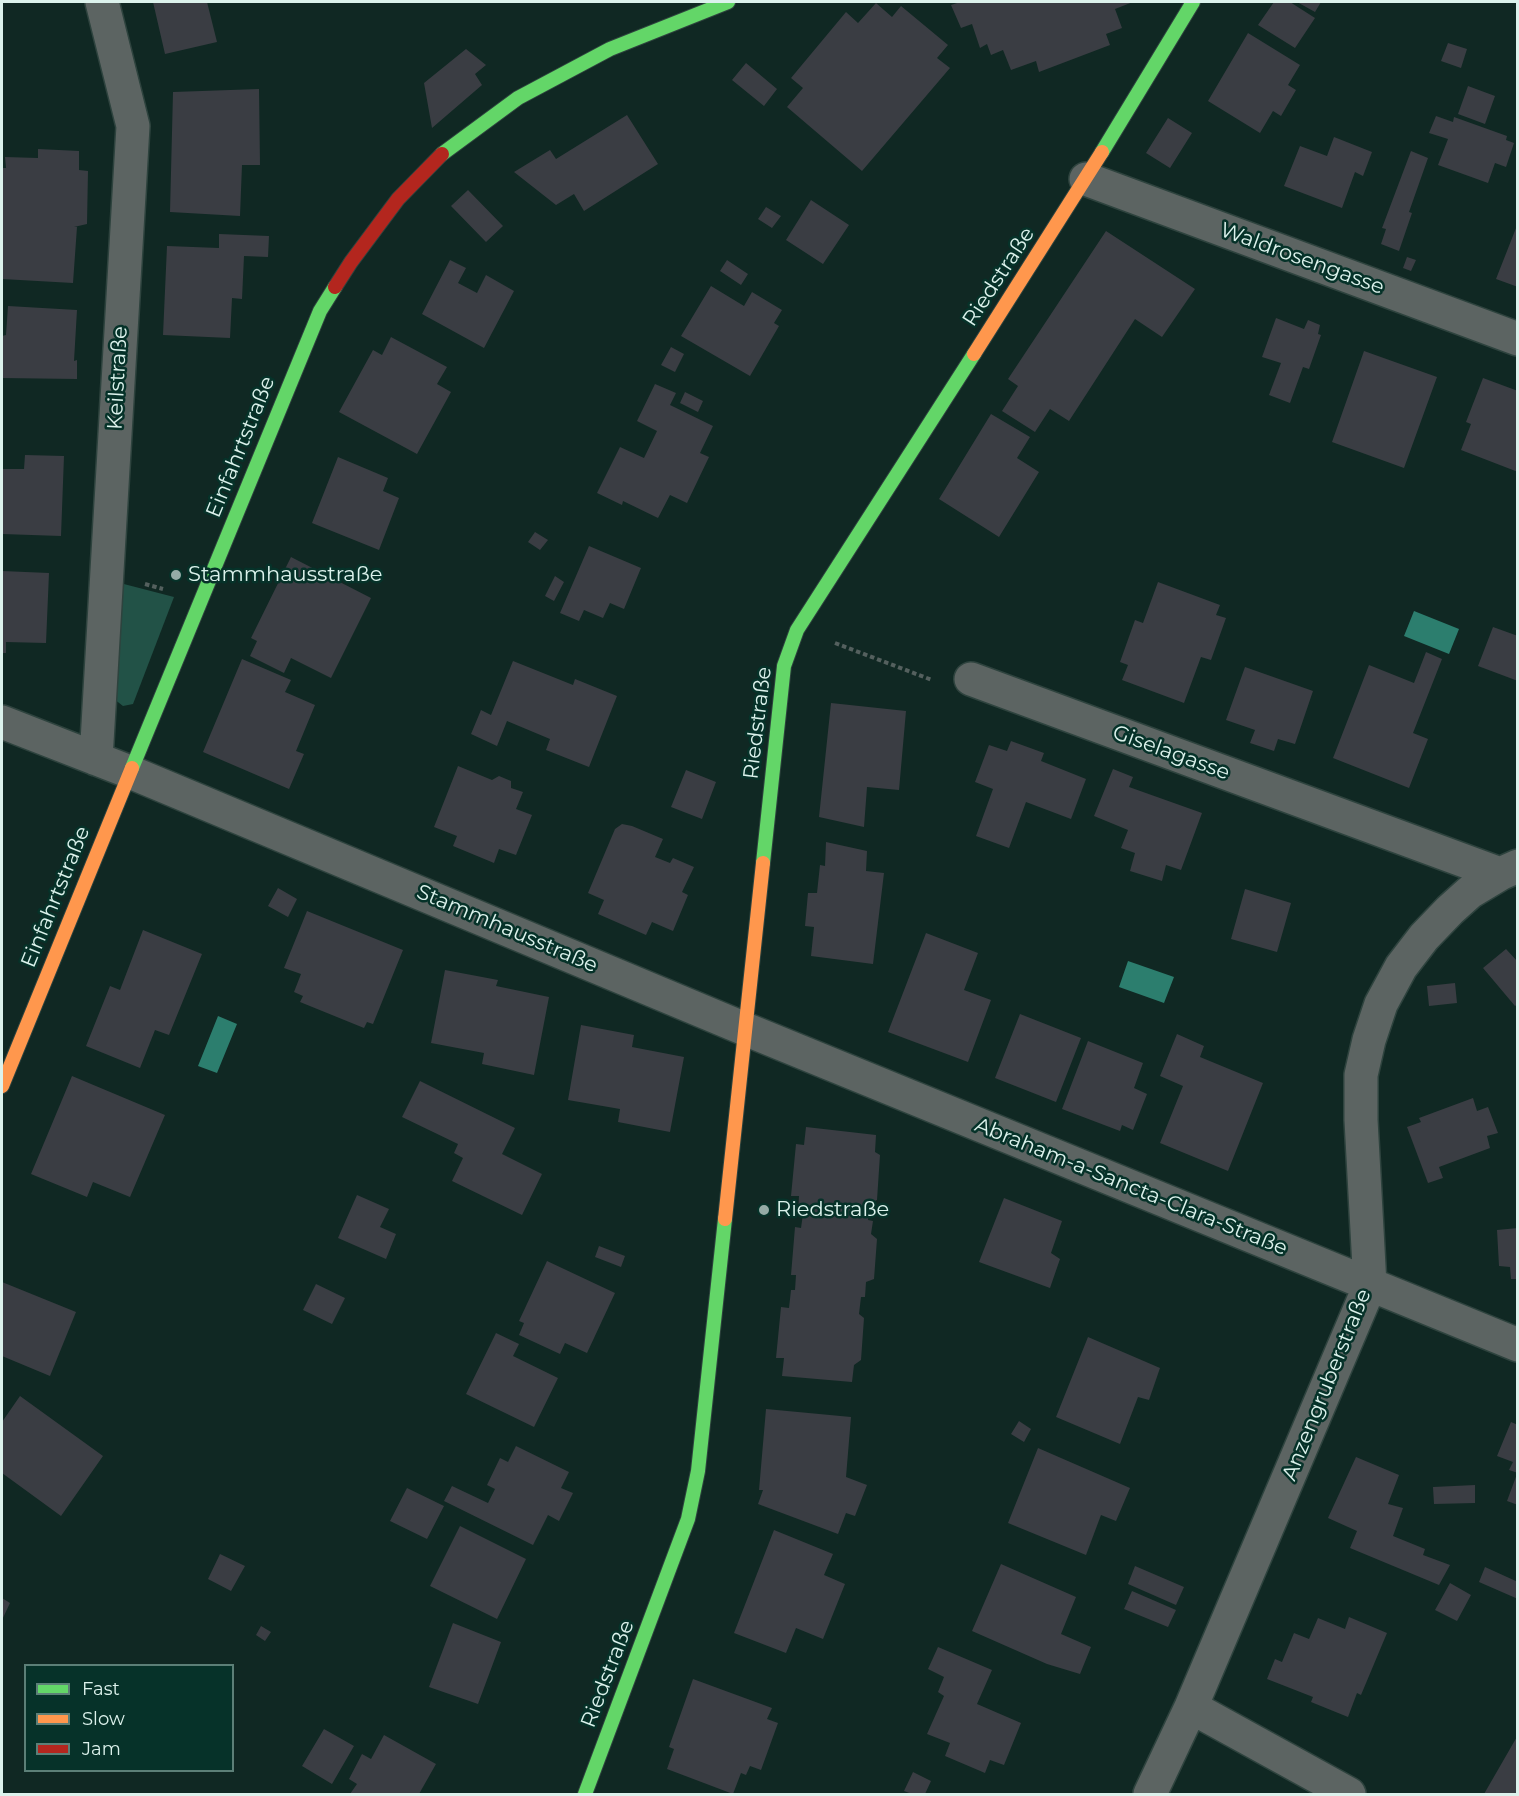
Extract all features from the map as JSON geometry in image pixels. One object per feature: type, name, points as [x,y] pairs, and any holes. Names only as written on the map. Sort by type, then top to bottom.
[{"type":"street","name":"Keilstraße","points":[[96,759],[133,126],[102,2]]},
{"type":"street","name":"Einfahrtstraße","points":[[2,1086],[320,311],[351,261],[398,199],[447,149],[518,98],[610,49],[728,2]]},
{"type":"street","name":"Riedstraße","points":[[585,1794],[688,1519],[698,1471],[784,666],[797,630],[1086,179],[1193,2]]},
{"type":"street","name":"Waldrosengasse","points":[[1086,179],[1518,339]]},
{"type":"street","name":"Giselagasse","points":[[971,679],[1509,870]]},
{"type":"street","name":"Stammhausstraße","points":[[2,722],[130,772],[745,1029]]},
{"type":"street","name":"Anzengruberstraße","points":[[1150,1794],[1191,1707],[1370,1285],[1361,1120],[1361,1075],[1369,1040],[1382,1004],[1401,967],[1424,937],[1470,892],[1509,870]]},
{"type":"street","name":"Abraham-a-Sancta-Clara-Straße","points":[[745,1029],[1518,1346]]},
{"type":"street","points":[[1191,1707],[1349,1794]]},
{"type":"path","points":[[106,573],[201,599]]},
{"type":"path","points":[[841,645],[943,684],[971,679]]},
{"type":"shaded area","points":[[120,583],[174,597],[133,704],[123,706],[114,699]]},
{"type":"shaded area","points":[[1414,611],[1459,629],[1449,654],[1404,636]]},
{"type":"shaded area","points":[[1128,961],[1174,977],[1164,1003],[1119,987]]},
{"type":"shaded area","points":[[218,1016],[237,1024],[217,1073],[198,1066]]},
{"type":"building","points":[[153,2],[207,2],[217,42],[165,54]]},
{"type":"building","points":[[960,2],[1133,2],[1115,9],[1122,28],[1106,34],[1110,45],[1039,72],[1036,61],[1011,70],[1003,50],[991,55],[987,44],[980,48],[972,24],[961,28],[951,5]]},
{"type":"building","points":[[1274,2],[1290,2],[1315,18],[1295,48],[1258,25]]},
{"type":"building","points":[[1297,2],[1321,2],[1315,12]]},
{"type":"building","points":[[876,3],[892,17],[901,6],[948,45],[937,58],[950,68],[862,171],[787,107],[803,88],[791,78],[846,12],[858,23]]},
{"type":"building","points":[[1248,33],[1300,65],[1288,85],[1296,90],[1281,116],[1273,111],[1260,133],[1208,101]]},
{"type":"building","points":[[1448,43],[1467,49],[1461,68],[1441,61]]},
{"type":"building","points":[[466,49],[486,65],[475,74],[482,85],[432,128],[424,83]]},
{"type":"building","points":[[746,63],[777,89],[764,106],[732,80]]},
{"type":"building","points":[[1468,86],[1495,96],[1485,124],[1458,114]]},
{"type":"building","points":[[259,89],[260,165],[242,165],[240,216],[170,212],[173,92]]},
{"type":"building","points":[[627,115],[658,164],[584,211],[574,194],[556,205],[514,172],[550,150],[556,159]]},
{"type":"building","points":[[1436,116],[1453,122],[1454,117],[1507,136],[1506,140],[1514,143],[1506,167],[1495,163],[1488,183],[1438,165],[1448,139],[1429,133]]},
{"type":"building","points":[[1168,118],[1192,133],[1170,168],[1146,153]]},
{"type":"building","points":[[1334,137],[1372,152],[1363,176],[1355,172],[1342,208],[1284,186],[1300,146],[1327,156]]},
{"type":"building","points":[[38,149],[79,151],[79,170],[88,171],[87,224],[74,227],[77,227],[73,283],[2,279],[2,168],[6,168],[5,157],[38,158]]},
{"type":"building","points":[[1411,151],[1428,158],[1409,212],[1412,213],[1399,251],[1381,244],[1386,229],[1382,228]]},
{"type":"building","points":[[468,190],[503,226],[486,242],[451,206]]},
{"type":"building","points":[[811,200],[849,225],[823,264],[786,240]]},
{"type":"building","points":[[766,207],[781,216],[772,228],[758,219]]},
{"type":"building","points":[[1518,223],[1518,287],[1496,279]]},
{"type":"building","points":[[1106,231],[1195,289],[1162,337],[1135,319],[1069,421],[1050,409],[1035,432],[1002,411],[1018,386],[1008,379]]},
{"type":"building","points":[[219,234],[269,236],[268,257],[244,256],[242,299],[232,298],[230,338],[163,335],[167,246],[219,248]]},
{"type":"building","points":[[1407,257],[1416,260],[1411,271],[1403,268]]},
{"type":"building","points":[[450,260],[466,268],[458,283],[477,293],[486,275],[514,291],[484,348],[422,314]]},
{"type":"building","points":[[727,260],[748,274],[741,285],[720,271]]},
{"type":"building","points":[[711,286],[744,306],[752,292],[782,310],[774,323],[779,326],[750,376],[681,336]]},
{"type":"building","points":[[8,306],[77,310],[74,361],[77,360],[77,379],[2,378],[2,336],[6,335]]},
{"type":"building","points":[[1276,318],[1304,329],[1308,320],[1320,325],[1318,334],[1321,335],[1309,369],[1303,367],[1290,403],[1269,395],[1281,363],[1262,357]]},
{"type":"building","points":[[391,337],[447,367],[437,384],[451,392],[417,454],[339,412],[373,350],[382,355]]},
{"type":"building","points":[[671,347],[684,354],[675,372],[661,365]]},
{"type":"building","points":[[1364,351],[1437,377],[1404,468],[1332,442]]},
{"type":"building","points":[[1483,378],[1518,391],[1518,472],[1461,450],[1471,424],[1466,422]]},
{"type":"building","points":[[655,384],[676,393],[670,405],[713,426],[700,453],[709,457],[687,503],[670,495],[658,518],[623,501],[622,505],[597,493],[620,447],[644,458],[657,431],[637,421]]},
{"type":"building","points":[[685,392],[703,401],[698,412],[680,403]]},
{"type":"building","points":[[991,414],[1030,437],[1017,458],[1039,472],[999,537],[939,499]]},
{"type":"building","points":[[25,455],[64,456],[61,536],[2,534],[2,469],[24,469]]},
{"type":"building","points":[[338,457],[388,478],[383,491],[399,498],[379,550],[312,523]]},
{"type":"building","points":[[535,532],[548,540],[540,550],[528,542]]},
{"type":"building","points":[[589,546],[641,568],[624,609],[610,603],[603,618],[584,610],[579,621],[560,613]]},
{"type":"building","points":[[291,557],[371,598],[331,678],[291,658],[284,673],[250,656],[257,641],[251,638]]},
{"type":"building","points":[[2,571],[49,573],[46,643],[6,642],[6,653],[2,653]]},
{"type":"building","points":[[555,576],[564,582],[554,601],[545,596]]},
{"type":"building","points":[[1158,582],[1220,605],[1216,615],[1226,618],[1211,660],[1201,657],[1184,703],[1122,680],[1128,665],[1120,662],[1135,620],[1143,623]]},
{"type":"building","points":[[1493,627],[1518,636],[1518,681],[1478,666]]},
{"type":"building","points":[[1426,652],[1442,659],[1413,733],[1428,739],[1409,788],[1333,758],[1369,665],[1414,683]]},
{"type":"building","points":[[242,659],[291,680],[285,692],[315,705],[296,751],[304,754],[289,789],[203,752]]},
{"type":"building","points":[[513,661],[573,685],[575,679],[617,696],[589,767],[546,750],[550,739],[507,721],[497,746],[471,734],[481,710],[491,715]]},
{"type":"building","points":[[1245,667],[1313,691],[1295,744],[1278,739],[1274,751],[1250,743],[1255,730],[1226,720]]},
{"type":"building","points":[[831,703],[906,711],[899,790],[867,787],[864,827],[819,817]]},
{"type":"building","points":[[1011,741],[1044,753],[1041,761],[1086,779],[1071,819],[1026,802],[1009,848],[976,836],[993,789],[975,782],[989,745],[1007,751]]},
{"type":"building","points":[[458,766],[492,780],[499,776],[511,781],[511,788],[523,792],[516,809],[532,815],[516,855],[499,849],[494,863],[453,846],[457,836],[434,827]]},
{"type":"building","points":[[1113,769],[1133,777],[1129,787],[1202,813],[1181,870],[1166,865],[1162,881],[1130,871],[1135,853],[1121,848],[1128,830],[1094,816]]},
{"type":"building","points":[[686,770],[716,782],[702,819],[671,807]]},
{"type":"building","points":[[622,824],[663,839],[655,857],[670,863],[673,858],[694,867],[682,892],[688,895],[673,931],[652,922],[646,935],[598,914],[604,900],[588,893],[615,829]]},
{"type":"building","points":[[826,842],[867,851],[866,871],[884,873],[873,964],[811,956],[814,927],[805,926],[808,893],[817,893],[820,865],[825,866]]},
{"type":"building","points":[[278,888],[297,899],[288,917],[268,906]]},
{"type":"building","points":[[1245,889],[1291,903],[1277,952],[1231,939]]},
{"type":"building","points":[[307,911],[403,950],[373,1024],[367,1022],[364,1028],[300,1002],[303,996],[294,992],[301,974],[284,968]]},
{"type":"building","points":[[143,930],[202,954],[169,1035],[155,1030],[140,1068],[86,1046],[110,986],[120,990]]},
{"type":"building","points":[[926,933],[978,953],[964,990],[991,1000],[968,1062],[888,1032]]},
{"type":"building","points":[[1506,949],[1518,962],[1518,1004],[1515,1006],[1483,968]]},
{"type":"building","points":[[445,970],[498,980],[496,986],[549,997],[534,1075],[482,1064],[484,1053],[431,1043]]},
{"type":"building","points":[[1455,983],[1457,1003],[1429,1006],[1427,986]]},
{"type":"building","points":[[1020,1014],[1081,1038],[1056,1102],[995,1078]]},
{"type":"building","points":[[581,1025],[634,1035],[632,1047],[684,1057],[670,1132],[618,1122],[620,1109],[568,1100]]},
{"type":"building","points":[[1177,1034],[1204,1046],[1200,1057],[1263,1083],[1228,1171],[1160,1143],[1183,1086],[1160,1076]]},
{"type":"building","points":[[1088,1041],[1143,1063],[1134,1088],[1147,1094],[1133,1130],[1122,1125],[1120,1131],[1062,1109]]},
{"type":"building","points":[[72,1076],[165,1115],[130,1197],[93,1182],[87,1197],[31,1174]]},
{"type":"building","points":[[420,1081],[515,1128],[502,1154],[542,1174],[522,1215],[452,1181],[463,1158],[454,1153],[458,1144],[402,1117]]},
{"type":"building","points":[[1473,1098],[1477,1111],[1488,1107],[1498,1133],[1487,1136],[1490,1148],[1439,1167],[1443,1178],[1428,1183],[1407,1127],[1421,1122],[1419,1118]]},
{"type":"building","points":[[806,1127],[876,1135],[875,1152],[880,1155],[877,1200],[870,1203],[868,1220],[873,1221],[871,1234],[877,1239],[874,1279],[866,1282],[865,1297],[861,1297],[859,1314],[864,1318],[861,1360],[854,1365],[852,1382],[782,1376],[784,1358],[776,1358],[781,1307],[789,1308],[791,1290],[795,1290],[796,1275],[791,1275],[795,1227],[801,1228],[803,1214],[798,1213],[799,1196],[791,1196],[796,1144],[804,1145]]},
{"type":"building","points":[[357,1195],[389,1209],[380,1227],[396,1234],[386,1259],[338,1238]]},
{"type":"building","points":[[1004,1198],[1062,1221],[1051,1253],[1060,1259],[1050,1288],[979,1262]]},
{"type":"building","points":[[1518,1228],[1518,1279],[1511,1279],[1510,1267],[1499,1266],[1497,1230]]},
{"type":"building","points":[[599,1246],[625,1256],[621,1267],[595,1257]]},
{"type":"building","points":[[547,1261],[615,1293],[587,1353],[565,1343],[560,1354],[519,1335],[524,1323],[519,1321]]},
{"type":"building","points":[[2,1282],[76,1312],[50,1376],[2,1356]]},
{"type":"building","points":[[316,1284],[345,1298],[332,1324],[303,1310]]},
{"type":"building","points":[[496,1333],[519,1344],[513,1356],[558,1378],[534,1427],[466,1394]]},
{"type":"building","points":[[1088,1337],[1160,1368],[1149,1400],[1138,1397],[1120,1444],[1056,1417]]},
{"type":"building","points":[[20,1396],[103,1456],[61,1516],[2,1473],[2,1422]]},
{"type":"building","points":[[766,1409],[851,1417],[846,1477],[867,1485],[855,1516],[846,1513],[838,1534],[758,1504],[763,1490],[759,1490]]},
{"type":"building","points":[[1019,1421],[1031,1429],[1024,1442],[1011,1434]]},
{"type":"building","points":[[1511,1422],[1518,1425],[1518,1473],[1509,1470],[1513,1462],[1497,1456]]},
{"type":"building","points":[[516,1446],[569,1472],[561,1488],[573,1493],[559,1521],[548,1515],[533,1545],[444,1501],[452,1486],[488,1503],[495,1489],[487,1485],[500,1458],[508,1462]]},
{"type":"building","points":[[1038,1448],[1130,1488],[1116,1521],[1101,1515],[1086,1555],[1008,1523]]},
{"type":"building","points":[[1356,1457],[1399,1475],[1388,1504],[1403,1508],[1393,1536],[1425,1549],[1423,1555],[1450,1565],[1439,1585],[1350,1548],[1357,1531],[1328,1518]]},
{"type":"building","points":[[1518,1474],[1518,1505],[1507,1501]]},
{"type":"building","points":[[1475,1485],[1475,1503],[1434,1504],[1433,1487]]},
{"type":"building","points":[[407,1488],[444,1506],[427,1539],[390,1521]]},
{"type":"building","points":[[460,1526],[526,1559],[497,1619],[430,1586]]},
{"type":"building","points":[[774,1530],[833,1554],[824,1575],[845,1584],[823,1639],[796,1628],[786,1653],[734,1633]]},
{"type":"building","points":[[220,1554],[245,1566],[231,1591],[208,1579]]},
{"type":"building","points":[[1001,1564],[1076,1597],[1061,1634],[1091,1647],[1080,1674],[1047,1664],[972,1631]]},
{"type":"building","points":[[1135,1566],[1184,1587],[1176,1605],[1128,1584]]},
{"type":"building","points":[[1485,1567],[1518,1582],[1518,1599],[1479,1582]]},
{"type":"building","points":[[1450,1583],[1471,1595],[1457,1621],[1435,1610]]},
{"type":"building","points":[[1132,1591],[1176,1610],[1168,1627],[1124,1609]]},
{"type":"building","points":[[2,1598],[10,1603],[2,1620]]},
{"type":"building","points":[[1349,1617],[1387,1633],[1361,1695],[1357,1693],[1348,1717],[1311,1702],[1313,1697],[1267,1679],[1275,1659],[1282,1662],[1294,1633],[1309,1639],[1318,1618],[1345,1629]]},
{"type":"building","points":[[453,1623],[501,1642],[478,1704],[429,1687]]},
{"type":"building","points":[[261,1626],[271,1632],[265,1641],[256,1635]]},
{"type":"building","points":[[938,1647],[992,1670],[977,1704],[1021,1723],[1004,1765],[990,1760],[985,1773],[945,1756],[950,1743],[927,1734],[944,1696],[938,1692],[944,1677],[928,1669]]},
{"type":"building","points":[[693,1679],[772,1708],[767,1719],[778,1723],[761,1770],[750,1766],[746,1775],[741,1773],[733,1794],[667,1769],[674,1749],[669,1747]]},
{"type":"building","points":[[324,1729],[354,1746],[332,1784],[302,1766]]},
{"type":"building","points":[[384,1735],[436,1764],[419,1794],[350,1794],[357,1784],[349,1779],[362,1754],[371,1759]]},
{"type":"building","points":[[1518,1735],[1518,1794],[1484,1794]]},
{"type":"building","points":[[913,1772],[931,1781],[925,1794],[912,1794],[904,1791]]},
{"type":"traffic: fast","points":[[442,154],[518,98],[610,49],[728,2]]},
{"type":"traffic: fast","points":[[1102,152],[1193,2]]},
{"type":"traffic: fast","points":[[132,768],[320,311],[335,287]]},
{"type":"traffic: fast","points":[[763,863],[784,666],[797,630],[974,354]]},
{"type":"traffic: fast","points":[[585,1794],[688,1519],[698,1471],[725,1219]]},
{"type":"traffic: slow","points":[[974,354],[1102,152]]},
{"type":"traffic: slow","points":[[2,1086],[132,768]]},
{"type":"traffic: slow","points":[[725,1219],[763,863]]},
{"type":"traffic: jam","points":[[335,287],[398,199],[442,154]]},
{"type":"place","name":"Stammhausstraße","points":[[176,575]]},
{"type":"place","name":"Riedstraße","points":[[764,1210]]}]
